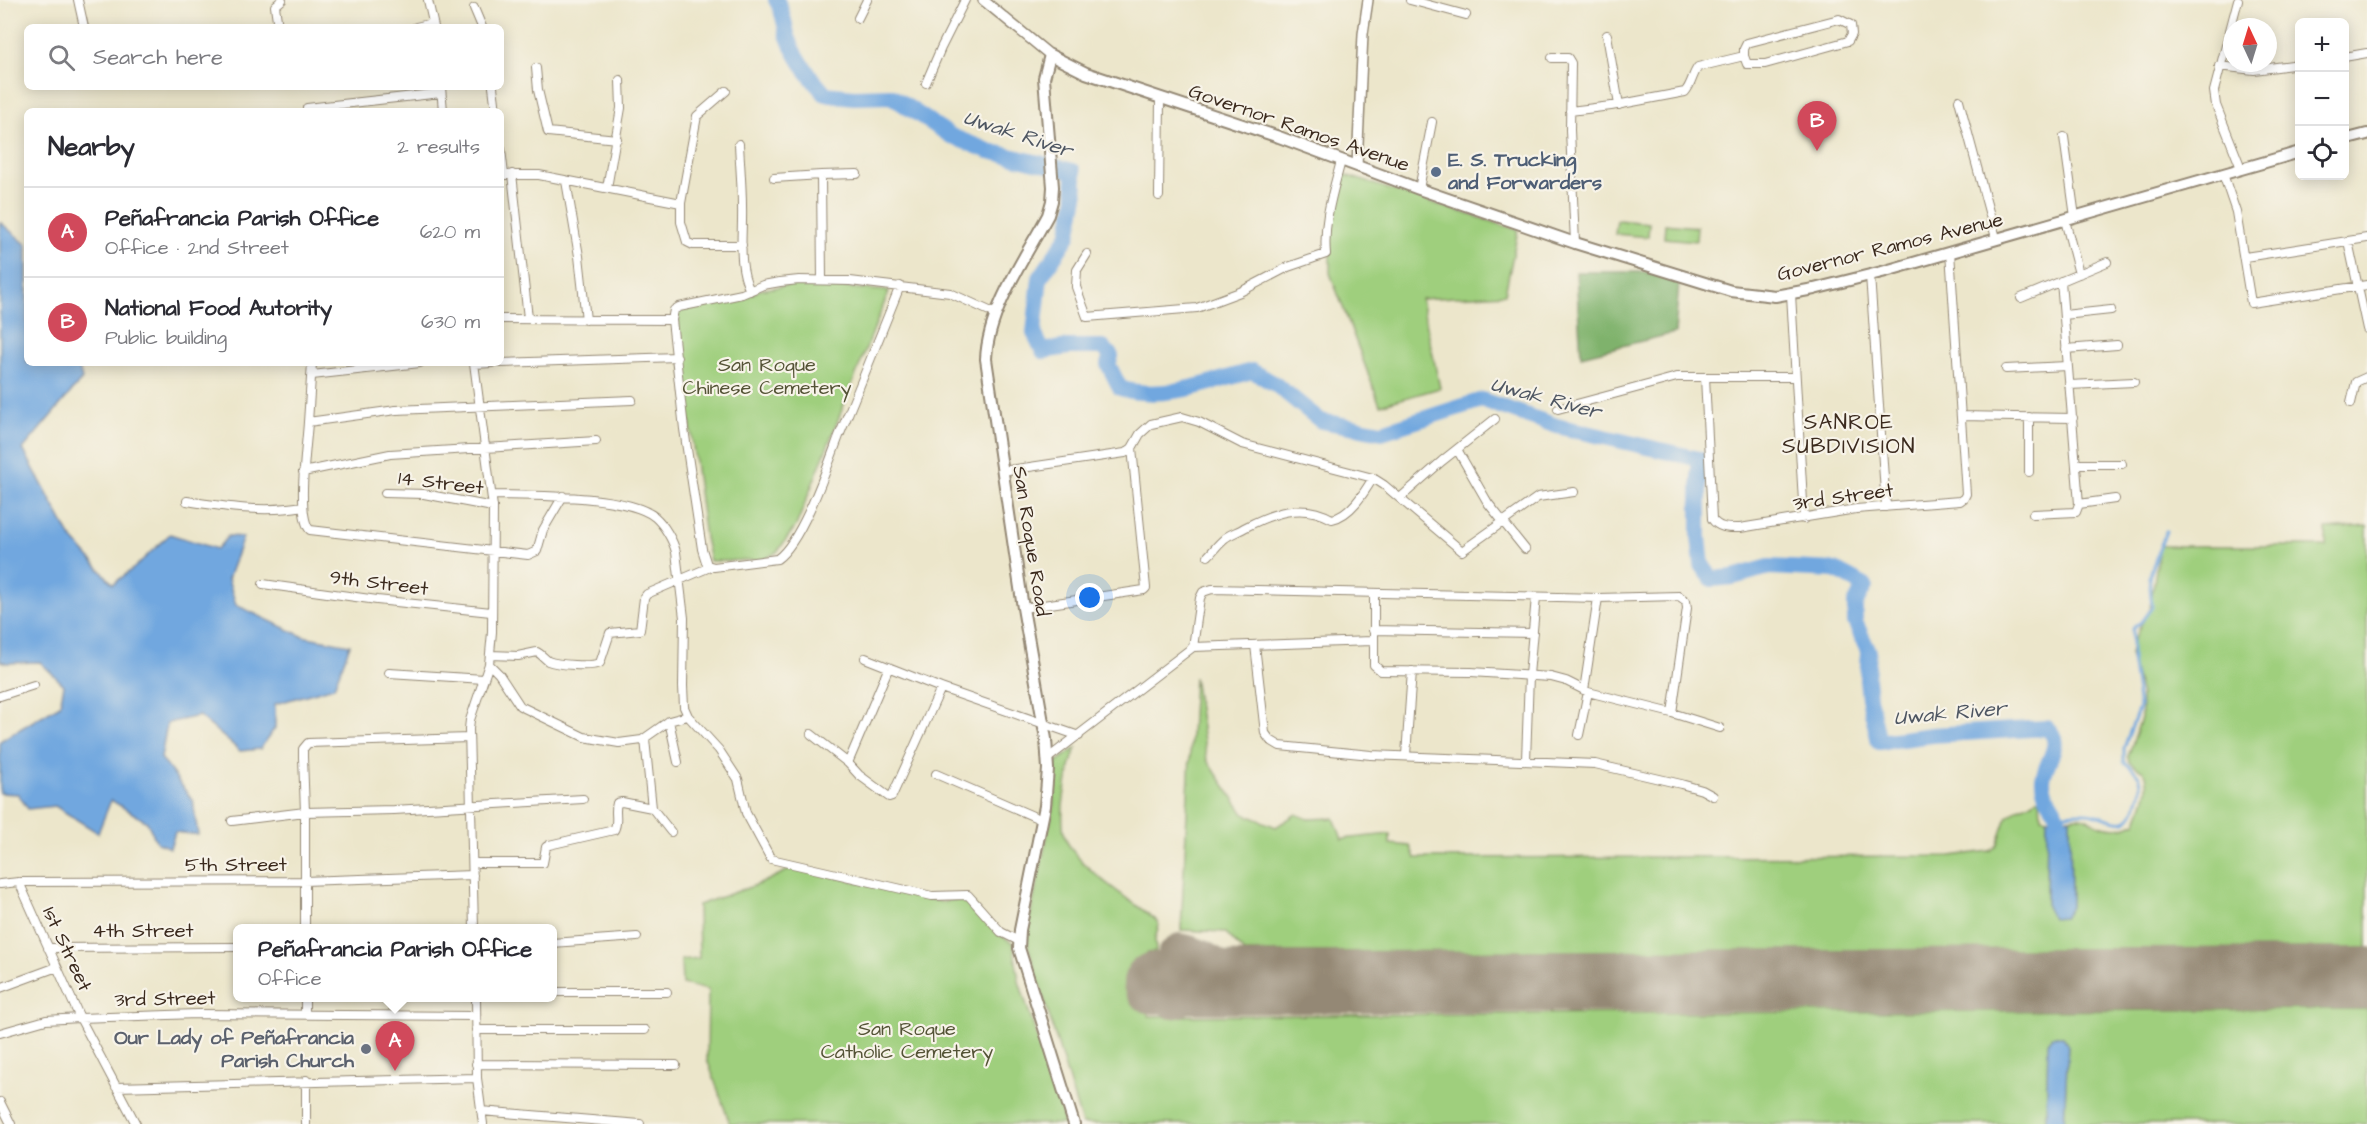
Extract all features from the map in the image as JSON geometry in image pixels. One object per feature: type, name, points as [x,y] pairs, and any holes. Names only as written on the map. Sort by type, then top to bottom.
[{"type":"main road","name":"Governor Ramos Avenue","points":[[1050,55],[1086,73],[1279,137],[1575,243],[1731,291],[1757,296],[1791,294],[1870,275],[2295,154]]},
{"type":"main road","name":"San Roque Road","points":[[1050,55],[1044,78],[1053,172],[1052,201],[996,314],[989,334],[987,359],[1023,608],[1044,725],[1047,759],[1042,820],[1019,941],[1021,955],[1074,1124]]},
{"type":"main road","points":[[2349,139],[2367,134]]},
{"type":"street","points":[[78,0],[83,24]]},
{"type":"street","points":[[278,24],[275,6],[282,0]]},
{"type":"street","points":[[428,0],[433,24]]},
{"type":"street","points":[[858,18],[867,0]]},
{"type":"street","points":[[926,83],[964,0]]},
{"type":"street","points":[[983,0],[1050,55]]},
{"type":"street","points":[[1357,166],[1363,34],[1368,0]]},
{"type":"street","points":[[1410,0],[1466,15]]},
{"type":"street","points":[[2238,0],[2219,66],[2214,99],[2241,168]]},
{"type":"street","points":[[474,8],[481,24]]},
{"type":"street","points":[[1839,19],[1851,26],[1852,34],[1848,41],[1759,65],[1747,64],[1744,56],[1743,49],[1747,43],[1757,39],[1839,19]]},
{"type":"street","points":[[1607,35],[1619,105]]},
{"type":"street","points":[[2349,56],[2367,53]]},
{"type":"street","points":[[1570,111],[1619,105],[1685,92],[1698,67],[1744,56]]},
{"type":"street","points":[[1552,58],[1568,58],[1571,63],[1570,111],[1575,243]]},
{"type":"street","points":[[2219,66],[2270,69],[2295,65]]},
{"type":"street","points":[[536,68],[538,90],[548,132],[617,138]]},
{"type":"street","points":[[607,188],[621,108],[620,80]]},
{"type":"street","points":[[307,108],[441,90],[443,108]]},
{"type":"street","points":[[493,90],[496,108]]},
{"type":"street","points":[[726,91],[697,116],[681,203],[681,222],[687,242],[693,245],[742,245]]},
{"type":"street","points":[[1159,196],[1160,98]]},
{"type":"street","points":[[1959,100],[1996,238]]},
{"type":"street","points":[[1419,189],[1432,122]]},
{"type":"street","points":[[2064,137],[2070,218],[2079,274]]},
{"type":"street","points":[[739,144],[743,275],[750,291]]},
{"type":"street","points":[[1087,254],[1077,270],[1076,287],[1087,317],[1197,309],[1223,300],[1288,267],[1326,254],[1327,221],[1341,161]]},
{"type":"street","points":[[774,178],[857,174]]},
{"type":"street","points":[[2223,174],[2236,212],[2251,303],[2367,285]]},
{"type":"street","points":[[528,318],[506,175],[539,175],[681,203]]},
{"type":"street","points":[[821,175],[822,280]]},
{"type":"street","points":[[566,181],[579,256],[586,320]]},
{"type":"street","points":[[2245,257],[2367,238]]},
{"type":"street","points":[[2348,241],[2367,329]]},
{"type":"street","points":[[1950,252],[1962,416],[2073,418]]},
{"type":"street","points":[[2020,298],[2108,262]]},
{"type":"street","points":[[1870,275],[1886,507]]},
{"type":"street","points":[[710,567],[707,566],[702,549],[684,429],[672,320],[674,310],[780,282],[850,280],[950,293],[996,314]]},
{"type":"street","points":[[2033,514],[2076,512],[2079,504],[2061,281]]},
{"type":"street","points":[[491,655],[518,656],[537,652],[549,661],[582,666],[596,665],[600,663],[610,633],[640,630],[644,598],[647,594],[710,567],[777,559],[784,554],[793,541],[815,496],[900,286]]},
{"type":"street","points":[[1791,294],[1804,519]]},
{"type":"street","points":[[2064,315],[2110,310]]},
{"type":"street","points":[[504,319],[672,320]]},
{"type":"street","points":[[2066,349],[2117,345]]},
{"type":"street","points":[[504,363],[677,357]]},
{"type":"street","points":[[312,366],[303,472],[304,519],[310,530],[528,555],[537,551],[543,530],[563,496]]},
{"type":"street","points":[[312,375],[393,366]]},
{"type":"street","points":[[474,366],[493,507],[491,655],[470,720],[469,738],[474,924]]},
{"type":"street","points":[[2006,369],[2067,366]]},
{"type":"street","points":[[1558,409],[1677,376],[1794,377]]},
{"type":"street","name":"3rd Street","points":[[1705,377],[1712,519],[1716,525],[1725,528],[1804,519],[1856,509],[1960,501],[1964,498],[1962,416]]},
{"type":"street","points":[[2351,403],[2356,382],[2367,377]]},
{"type":"street","points":[[2069,385],[2134,382]]},
{"type":"street","points":[[308,422],[396,410],[632,400]]},
{"type":"street","points":[[1002,471],[1125,453],[1132,448],[1140,434],[1151,424],[1182,417],[1198,422],[1242,444],[1373,478],[1462,551],[1538,497],[1574,492]]},
{"type":"street","points":[[2029,417],[2029,472]]},
{"type":"street","points":[[1400,498],[1495,419]]},
{"type":"street","points":[[303,472],[390,454],[596,441]]},
{"type":"street","points":[[1023,608],[1146,588],[1132,448]]},
{"type":"street","points":[[1458,451],[1488,503],[1525,549]]},
{"type":"street","points":[[2076,464],[2122,464]]},
{"type":"street","points":[[1208,556],[1224,539],[1269,515],[1299,510],[1322,514],[1332,519],[1338,518],[1364,493],[1373,478]]},
{"type":"street","name":"14 Street","points":[[385,493],[424,494],[493,507]]},
{"type":"street","points":[[492,495],[563,496],[589,499],[633,507],[657,518],[674,545],[684,618],[683,695],[688,716],[719,750],[738,779],[746,813],[771,859],[776,862],[932,896],[968,896],[1001,932],[1019,941]]},
{"type":"street","points":[[2079,504],[2115,500]]},
{"type":"street","points":[[187,501],[268,510],[303,506]]},
{"type":"street","name":"9th Street","points":[[263,584],[377,600],[491,612]]},
{"type":"street","points":[[1193,647],[1200,598],[1203,592],[1212,589],[1598,598],[1679,596],[1686,601],[1687,608],[1672,713]]},
{"type":"street","points":[[1374,593],[1372,641],[1374,665],[1377,669],[1551,677],[1566,681],[1586,691],[1720,728]]},
{"type":"street","points":[[1526,760],[1529,675],[1536,597]]},
{"type":"street","points":[[1579,735],[1598,598]]},
{"type":"street","points":[[1372,630],[1533,633]]},
{"type":"street","points":[[1047,759],[1193,647],[1372,641]]},
{"type":"street","points":[[1256,645],[1265,733],[1270,740],[1287,748],[1607,766],[1702,790],[1713,796]]},
{"type":"street","points":[[865,658],[941,688],[1079,736]]},
{"type":"street","points":[[489,664],[499,674],[520,706],[584,737],[619,743],[645,738],[669,721],[688,716]]},
{"type":"street","points":[[848,763],[889,667]]},
{"type":"street","points":[[1406,755],[1412,672]]},
{"type":"street","points":[[389,673],[484,679]]},
{"type":"street","points":[[0,696],[34,685]]},
{"type":"street","points":[[811,734],[848,763],[859,775],[888,797],[892,796],[941,688]]},
{"type":"street","points":[[669,721],[678,762]]},
{"type":"street","points":[[305,924],[303,748],[308,743],[469,738]]},
{"type":"street","points":[[645,738],[652,808],[671,832]]},
{"type":"street","points":[[936,774],[1042,820]]},
{"type":"street","points":[[232,821],[305,812],[583,799]]},
{"type":"street","points":[[473,863],[539,865],[545,860],[545,850],[549,845],[614,830],[617,803],[652,808]]},
{"type":"street","name":"5th Street","points":[[0,884],[19,882],[304,881],[473,875]]},
{"type":"street","name":"1st Street","points":[[19,882],[80,1018],[136,1124]]},
{"type":"street","points":[[557,943],[637,937]]},
{"type":"street","name":"4th Street","points":[[48,948],[233,947]]},
{"type":"street","points":[[0,988],[57,967]]},
{"type":"street","points":[[557,992],[667,992]]},
{"type":"street","points":[[305,1002],[305,1014]]},
{"type":"street","points":[[476,1002],[477,1078],[483,1124]]},
{"type":"street","name":"3rd Street","points":[[0,1033],[46,1020],[80,1018],[197,1014],[476,1016]]},
{"type":"street","points":[[476,1030],[645,1030]]},
{"type":"street","points":[[477,1064],[676,1065]]},
{"type":"street","points":[[116,1087],[306,1080],[477,1078]]},
{"type":"street","points":[[306,1080],[306,1124]]},
{"type":"street","points":[[0,1101],[11,1124]]},
{"type":"street","points":[[481,1111],[640,1124]]},
{"type":"green space","points":[[1342,174],[1518,230],[1505,294],[1421,299],[1440,388],[1380,405],[1330,273],[1330,222]]},
{"type":"green space","points":[[1617,220],[1649,223],[1648,237],[1615,234]]},
{"type":"green space","points":[[1665,224],[1697,227],[1696,241],[1664,238]]},
{"type":"green space","points":[[1576,272],[1648,272],[1679,282],[1675,333],[1581,356]]},
{"type":"green space","name":"San Roque Chinese Cemetery","points":[[797,284],[889,291],[796,526],[777,552],[763,560],[710,561],[679,338],[678,310],[744,298],[759,290]]},
{"type":"green space","points":[[2367,526],[2367,948],[1244,952],[1225,932],[1181,930],[1194,677],[1207,760],[1244,814],[1276,827],[1296,814],[1308,819],[1334,818],[1342,839],[1390,834],[1390,844],[1410,846],[1415,858],[1951,856],[1990,851],[1997,846],[2007,817],[2019,808],[2040,798],[2041,817],[2047,818],[2046,906],[2071,907],[2070,818],[2084,818],[2112,828],[2129,825],[2137,822],[2146,795],[2146,775],[2129,762],[2128,757],[2141,718],[2141,695],[2130,654],[2133,641],[2150,607],[2160,546],[2326,546],[2326,529]]},
{"type":"green space","points":[[1076,748],[1063,806],[1066,839],[1092,871],[1156,920],[1159,925],[1155,939],[1156,952],[1147,953],[1149,1016],[2367,1009],[2367,1124],[2064,1124],[2068,1044],[2063,1036],[2052,1036],[2048,1043],[2046,1124],[1082,1124],[1028,946],[1027,930],[1053,809],[1055,763]]},
{"type":"green space","name":"San Roque Catholic Cemetery","points":[[795,867],[941,902],[962,898],[970,901],[998,934],[1013,943],[1019,981],[1065,1124],[730,1124],[707,1059],[708,990],[682,984],[681,960],[699,958],[698,905],[762,883]]},
{"type":"water","points":[[0,222],[24,242],[24,366],[79,366],[82,379],[23,449],[70,536],[113,584],[134,568],[170,534],[217,549],[228,536],[243,537],[228,579],[236,605],[302,636],[350,645],[334,687],[275,704],[275,728],[260,749],[240,751],[199,716],[167,723],[161,758],[193,801],[198,835],[175,832],[170,848],[157,843],[147,822],[111,800],[98,833],[55,806],[28,809],[18,794],[0,793],[0,741],[60,705],[64,685],[40,662],[7,663],[0,661]]},
{"type":"water","points":[[2047,818],[2070,818],[2071,907],[2064,917],[2052,918],[2046,906]]},
{"type":"water","points":[[2052,1036],[2063,1036],[2068,1043],[2064,1124],[2046,1124],[2048,1043]]},
{"type":"waterway","name":"Uwak River","points":[[776,0],[795,53],[825,94],[854,97],[891,96],[951,136],[989,151],[1073,171],[1076,197],[1068,236],[1040,278],[1034,333],[1043,351],[1068,347],[1103,347],[1111,356],[1108,364],[1120,388],[1136,392],[1153,393],[1186,389],[1252,371],[1275,384],[1321,421],[1382,432],[1482,400],[1557,426],[1699,459],[1699,537],[1702,565],[1712,579],[1733,577],[1769,567],[1835,570],[1865,586],[1855,604],[1855,622],[1869,652],[1867,679],[1869,698],[1879,742],[1932,735],[2046,728],[2052,733],[2054,745],[2043,785],[2058,817],[2058,840]]},
{"type":"waterway","points":[[2056,815],[2089,813],[2123,821],[2128,819],[2136,808],[2141,780],[2124,762],[2124,748],[2139,707],[2132,659],[2132,629],[2141,622],[2152,607],[2149,577],[2166,531]]},
{"type":"taxiway","points":[[1207,983],[1173,967],[1170,952],[1179,945],[1198,950],[1223,964],[1246,983]]},
{"type":"taxiway","points":[[1183,972],[1174,978],[1168,987],[1167,992],[1172,1007],[1221,983]]},
{"type":"runway","points":[[1154,983],[2367,978]]},
{"type":"place","name":"National Food Autority","points":[[1817,151]]},
{"type":"place","name":"E. S. Trucking and Forwarders","points":[[1436,172]]},
{"type":"place","name":"Our Lady of Peñafrancia Parish Church","points":[[366,1049]]},
{"type":"place","name":"Peñafrancia Parish Office","points":[[395,1071]]},
{"type":"district","name":"SANROE SUBDIVISION","points":[[1849,434]]}]
